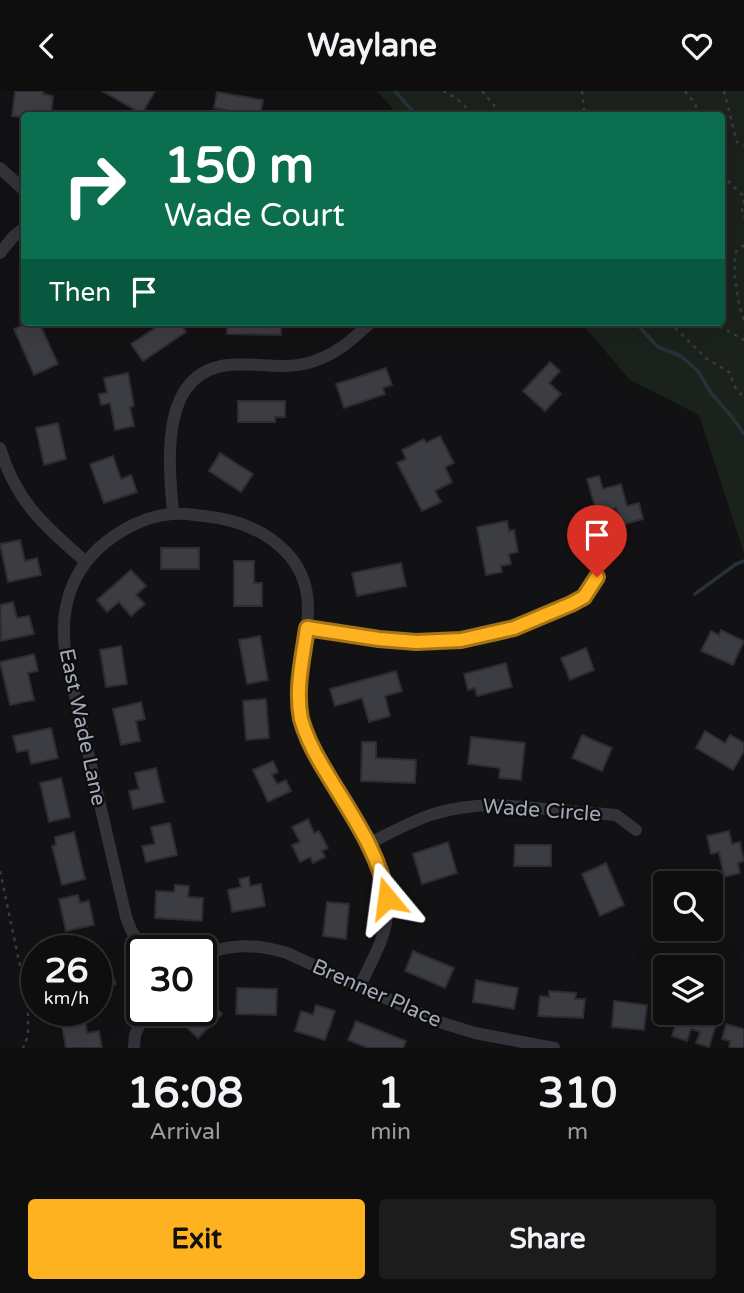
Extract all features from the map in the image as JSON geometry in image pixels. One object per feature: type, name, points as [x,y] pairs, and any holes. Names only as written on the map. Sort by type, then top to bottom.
[{"type":"street","points":[[0,169],[21,187]]},
{"type":"street","points":[[0,253],[21,230]]},
{"type":"street","points":[[173,514],[170,458],[175,412],[184,390],[192,381],[214,367],[229,364],[278,366],[308,363],[348,344],[367,326]]},
{"type":"street","points":[[0,448],[19,494],[28,507],[54,535],[86,562]]},
{"type":"street","name":"East Wade Lane","points":[[134,935],[126,917],[64,644],[67,602],[76,577],[98,547],[128,527],[173,514],[235,520],[270,538],[285,551],[295,562],[305,585],[309,610],[299,688],[302,721],[319,760],[368,844],[385,883],[385,928],[360,986]]},
{"type":"street","points":[[307,628],[416,642],[461,640],[514,628],[571,604],[584,597],[597,577]]},
{"type":"street","name":"Wade Circle","points":[[368,844],[426,815],[463,806],[480,805],[617,815],[636,830]]},
{"type":"street","name":"Brenner Place","points":[[217,950],[258,946],[287,953],[436,1021],[457,1028],[554,1048]]},
{"type":"street","points":[[134,1048],[139,1026]]},
{"type":"path","points":[[443,91],[456,98],[471,112]]},
{"type":"path","points":[[482,91],[500,112]]},
{"type":"path","points":[[582,91],[583,112]]},
{"type":"path","points":[[685,91],[695,103],[697,112]]},
{"type":"path","points":[[724,91],[737,142],[744,146]]},
{"type":"path","points":[[725,179],[744,198],[744,218]]},
{"type":"path","points":[[744,245],[734,253],[738,302],[744,321]]},
{"type":"path","points":[[674,326],[706,359],[729,372],[736,389],[744,398]]},
{"type":"path","points":[[719,326],[744,340]]},
{"type":"path","points":[[0,871],[28,1004],[28,1036],[23,1048]]},
{"type":"shaded area","points":[[377,91],[744,91],[744,553],[699,415],[630,380],[583,326],[725,326],[725,112],[395,112]]},
{"type":"building","points":[[15,91],[43,91],[43,94],[53,96],[51,112],[21,112],[21,117],[12,116]]},
{"type":"building","points":[[102,91],[155,91],[143,112]]},
{"type":"building","points":[[217,92],[263,100],[261,112],[232,112],[214,108]]},
{"type":"building","points":[[21,326],[41,326],[58,364],[34,375],[14,329]]},
{"type":"building","points":[[158,326],[182,326],[186,332],[143,361],[131,344]]},
{"type":"building","points":[[227,326],[281,326],[281,335],[227,334]]},
{"type":"building","points":[[550,362],[560,371],[549,383],[561,394],[545,411],[523,391]]},
{"type":"building","points":[[386,368],[392,385],[383,388],[385,394],[344,408],[336,384]]},
{"type":"building","points":[[128,373],[134,406],[130,407],[134,426],[115,430],[110,403],[101,405],[99,394],[107,393],[104,378]]},
{"type":"building","points":[[238,401],[285,401],[285,417],[275,417],[275,422],[238,422]]},
{"type":"building","points":[[58,423],[66,459],[44,465],[36,428]]},
{"type":"building","points":[[440,436],[454,463],[445,467],[452,482],[435,491],[441,502],[422,511],[397,463],[406,459],[402,450],[424,439],[426,443]]},
{"type":"building","points":[[220,453],[253,474],[241,492],[209,471]]},
{"type":"building","points":[[113,456],[121,479],[131,475],[137,492],[104,503],[90,464]]},
{"type":"building","points":[[599,476],[603,489],[621,484],[627,506],[639,503],[643,519],[621,525],[616,508],[597,514],[587,479]]},
{"type":"building","points":[[507,521],[509,531],[514,530],[518,552],[509,554],[511,564],[501,566],[502,572],[486,575],[477,527]]},
{"type":"building","points":[[20,540],[25,561],[37,558],[41,575],[8,582],[0,544]]},
{"type":"building","points":[[161,548],[199,548],[199,569],[161,569]]},
{"type":"building","points":[[234,561],[254,561],[254,583],[262,583],[262,606],[234,606]]},
{"type":"building","points":[[401,563],[406,586],[357,596],[352,573]]},
{"type":"building","points":[[131,570],[146,586],[136,595],[145,604],[131,616],[119,602],[107,612],[97,600]]},
{"type":"building","points":[[13,602],[17,618],[29,616],[34,634],[1,641],[0,605]]},
{"type":"building","points":[[721,630],[744,641],[733,665],[701,651],[711,631],[719,635]]},
{"type":"building","points":[[260,636],[268,680],[247,684],[239,640]]},
{"type":"building","points":[[121,646],[127,684],[106,687],[100,650]]},
{"type":"building","points":[[586,648],[594,670],[570,680],[561,658]]},
{"type":"building","points":[[34,654],[38,671],[28,673],[34,700],[10,705],[0,662]]},
{"type":"building","points":[[506,663],[512,687],[477,696],[475,688],[468,690],[464,674]]},
{"type":"building","points":[[396,671],[402,691],[385,696],[390,716],[369,722],[362,698],[335,706],[330,689]]},
{"type":"building","points":[[266,699],[269,738],[246,740],[243,701]]},
{"type":"building","points":[[141,702],[145,719],[136,721],[140,741],[121,745],[113,709]]},
{"type":"building","points":[[51,728],[58,758],[31,764],[28,750],[17,752],[13,736]]},
{"type":"building","points":[[705,731],[725,743],[730,735],[744,743],[744,751],[733,770],[696,748]]},
{"type":"building","points":[[582,735],[612,748],[602,771],[572,758]]},
{"type":"building","points":[[471,737],[525,743],[521,780],[499,778],[500,768],[468,764]]},
{"type":"building","points":[[362,742],[376,742],[376,758],[416,760],[415,783],[361,781]]},
{"type":"building","points":[[273,761],[278,772],[272,775],[277,784],[286,780],[291,791],[268,802],[253,770]]},
{"type":"building","points":[[156,768],[164,802],[133,809],[129,791],[139,789],[135,773]]},
{"type":"building","points":[[61,778],[70,817],[49,822],[40,783]]},
{"type":"building","points":[[308,819],[314,833],[319,831],[328,848],[322,851],[325,857],[313,863],[310,857],[300,862],[292,845],[300,842],[292,827]]},
{"type":"building","points":[[170,823],[177,855],[146,862],[142,846],[155,844],[151,827]]},
{"type":"building","points":[[729,831],[732,844],[740,842],[744,861],[738,863],[740,873],[724,877],[719,852],[711,854],[707,836]]},
{"type":"building","points":[[74,832],[85,879],[62,885],[52,846],[56,845],[55,837]]},
{"type":"building","points":[[448,842],[457,873],[422,884],[413,854]]},
{"type":"building","points":[[515,845],[551,845],[551,866],[514,866]]},
{"type":"building","points":[[606,863],[624,905],[600,916],[582,874]]},
{"type":"building","points":[[249,877],[250,886],[261,884],[265,906],[232,912],[228,890],[241,887],[239,879]]},
{"type":"building","points":[[175,885],[189,886],[188,897],[203,898],[202,921],[155,918],[156,891],[174,892]]},
{"type":"building","points":[[78,895],[80,903],[89,901],[94,925],[66,931],[59,899]]},
{"type":"building","points":[[327,902],[349,904],[346,939],[323,936]]},
{"type":"building","points":[[413,951],[454,968],[445,988],[405,971]]},
{"type":"building","points":[[476,980],[518,988],[514,1009],[473,1002]]},
{"type":"building","points":[[237,988],[277,989],[276,1015],[236,1014]]},
{"type":"building","points":[[549,991],[576,993],[575,999],[585,999],[583,1018],[538,1016],[540,996],[549,997]]},
{"type":"building","points":[[614,1001],[647,1005],[644,1030],[612,1027]]},
{"type":"building","points":[[316,1005],[335,1011],[325,1040],[295,1031],[301,1011],[313,1015]]},
{"type":"building","points":[[356,1021],[406,1041],[403,1048],[368,1048],[348,1040]]},
{"type":"building","points":[[726,1024],[744,1029],[744,1048],[729,1048],[730,1041],[722,1039]]},
{"type":"building","points":[[675,1025],[716,1025],[709,1047],[696,1043],[700,1032],[691,1029],[687,1041],[672,1036]]},
{"type":"building","points":[[62,1026],[86,1026],[87,1033],[99,1031],[102,1048],[66,1048]]},
{"type":"building","points":[[185,1026],[210,1026],[198,1038]]},
{"type":"waterway","points":[[395,91],[413,112]]},
{"type":"waterway","points":[[639,326],[658,347],[681,356],[698,371],[711,393],[744,434]]},
{"type":"waterway","points":[[695,594],[744,561]]},
{"type":"route","points":[[387,898],[380,868],[319,760],[302,721],[299,688],[307,628],[416,642],[461,640],[514,628],[571,604],[584,597],[597,577]]}]
